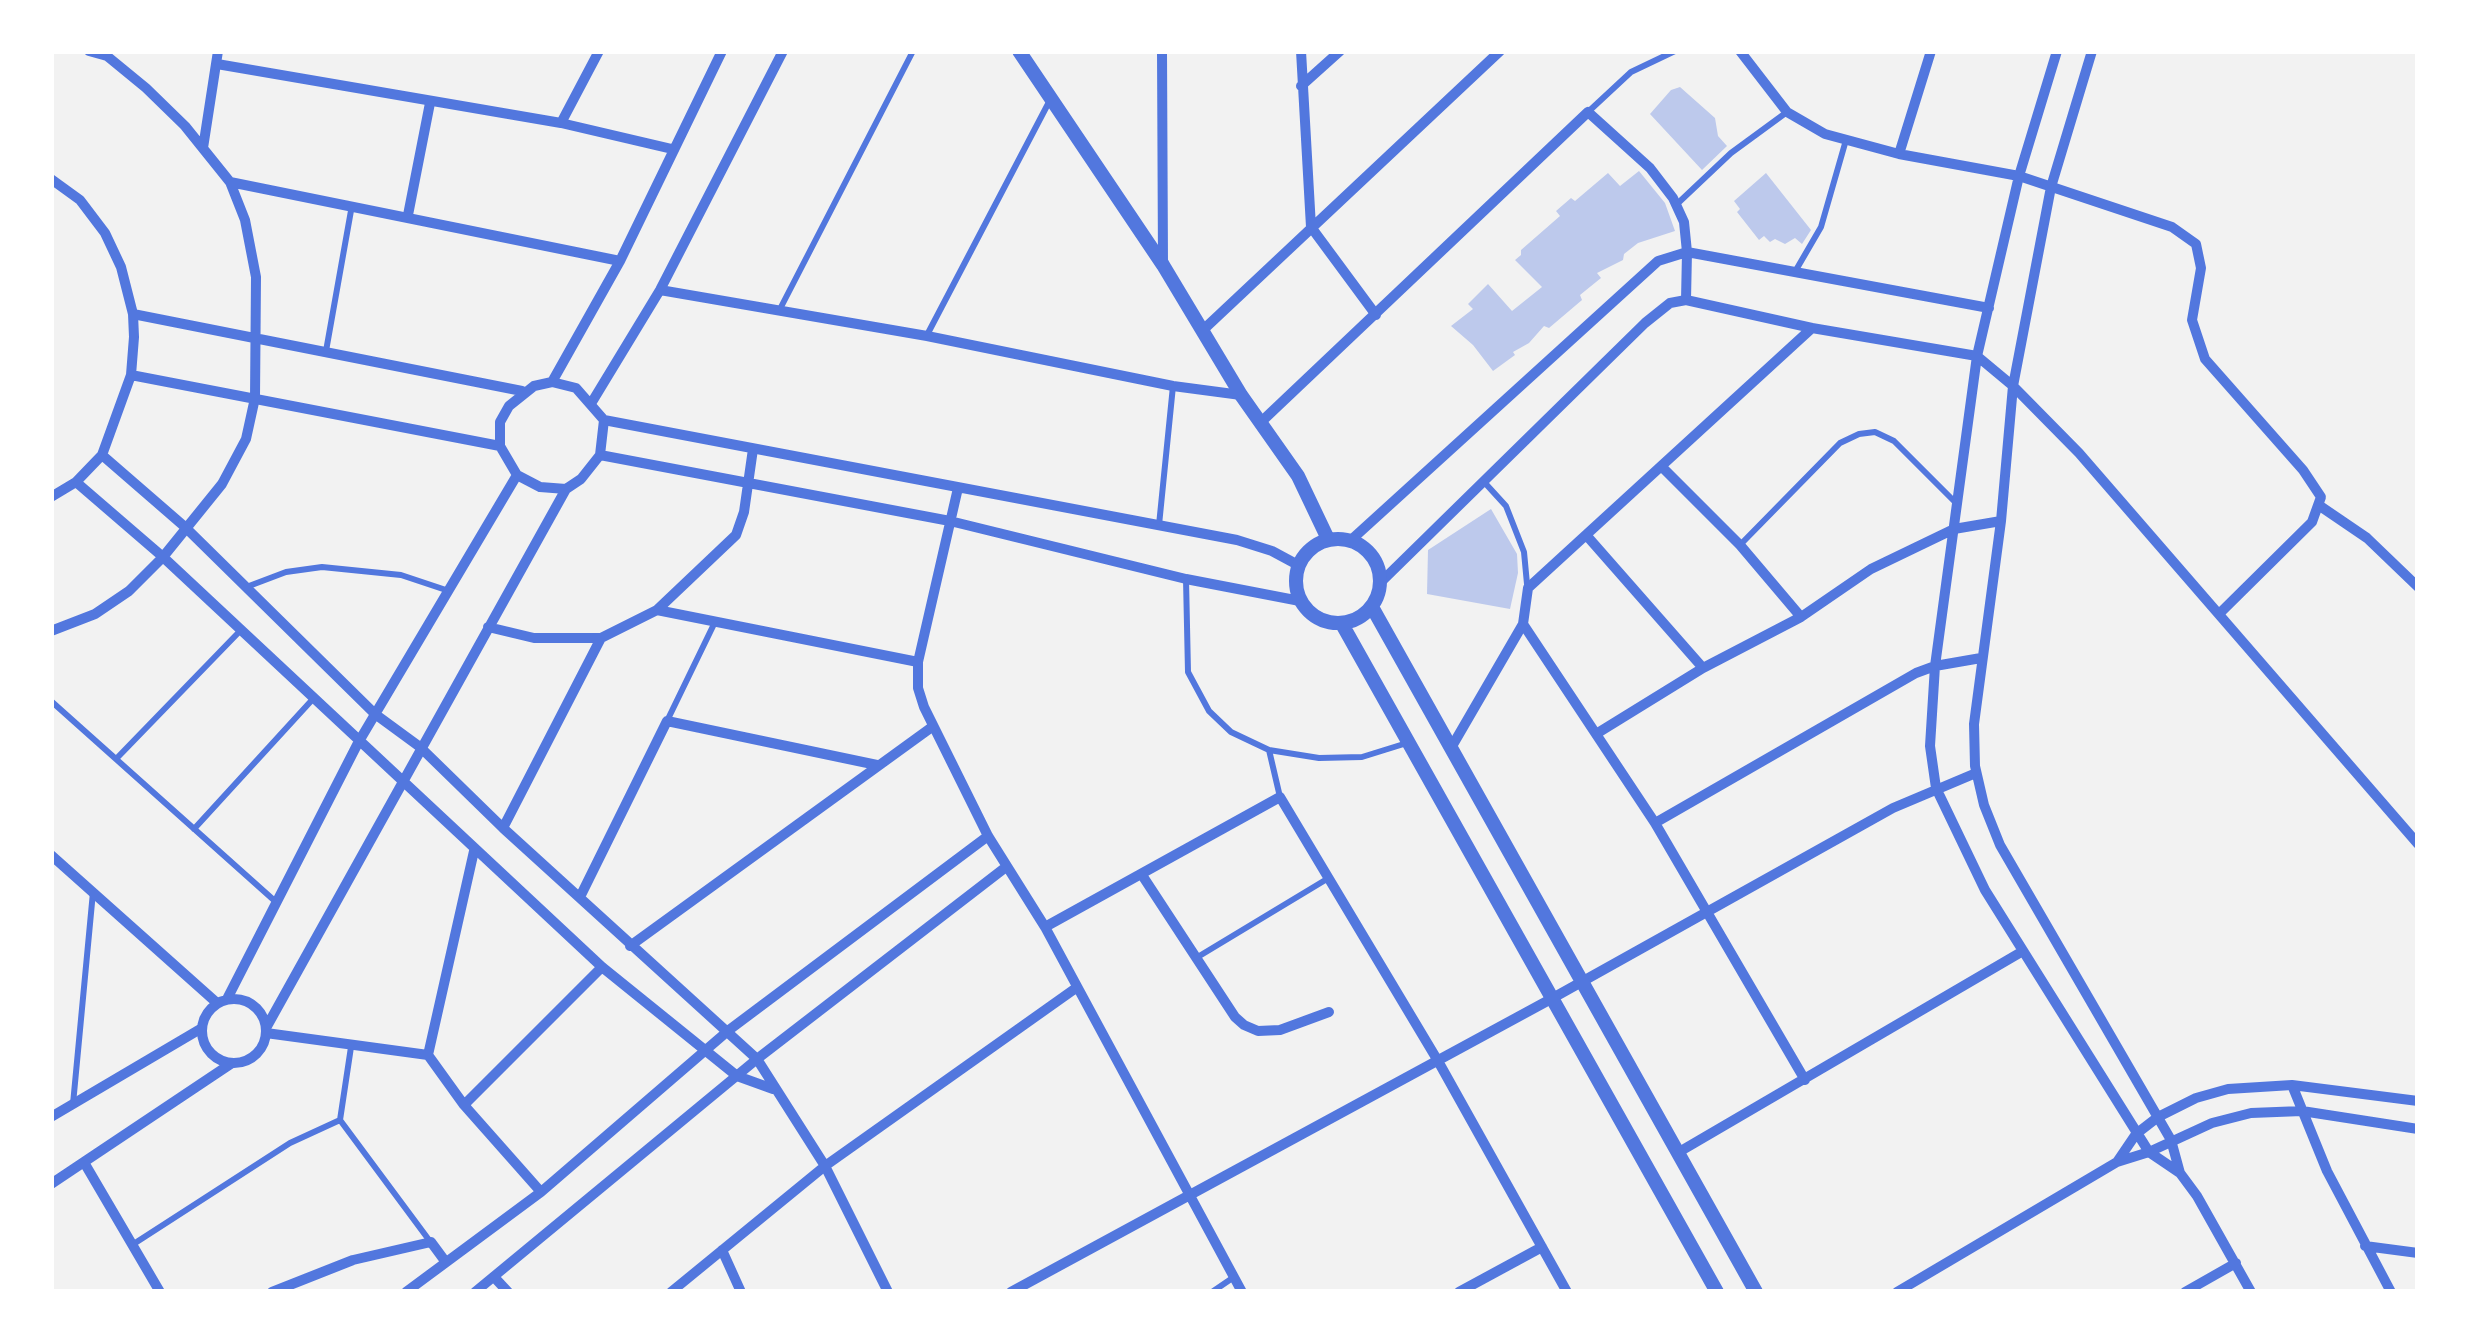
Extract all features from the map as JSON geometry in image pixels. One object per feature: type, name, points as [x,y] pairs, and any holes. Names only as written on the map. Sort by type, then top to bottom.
[{"type":"street","points":[[51,631],[95,614],[163,557],[238,459],[255,398],[256,278],[245,220],[230,182],[159,101],[107,54],[89,51]]},
{"type":"street","points":[[561,123],[599,51]]},
{"type":"street","points":[[552,382],[620,261],[722,51]]},
{"type":"street","points":[[592,402],[660,290],[783,51]]},
{"type":"street","points":[[1019,51],[1298,476],[1328,539]]},
{"type":"street","points":[[1162,51],[1163,266]]},
{"type":"street","points":[[1301,51],[1311,227],[1376,315]]},
{"type":"street","points":[[1301,86],[1340,51]]},
{"type":"street","points":[[1203,330],[1501,51]]},
{"type":"street","points":[[1899,154],[1931,51]]},
{"type":"street","points":[[2057,51],[2019,176],[1977,356],[1935,666],[1930,746],[1936,788],[1985,890],[2149,1153],[2180,1173]]},
{"type":"street","points":[[2092,51],[2051,188],[2013,386],[1974,724],[1976,773],[2000,845],[2171,1140],[2180,1173],[2216,1226],[2251,1292]]},
{"type":"street","points":[[1742,52],[1786,112],[1825,134],[1899,154],[2019,176],[2171,227],[2196,244],[2201,268],[2192,320],[2205,359],[2321,497],[2306,529],[2219,614]]},
{"type":"street","points":[[202,148],[217,57],[430,103],[561,123],[671,149]]},
{"type":"street","points":[[408,215],[430,103]]},
{"type":"street","points":[[1260,423],[1588,112],[1650,168],[1676,205],[1684,222],[1686,300]]},
{"type":"street","points":[[51,179],[80,200],[104,233],[121,267],[133,314],[131,375],[102,455],[76,482],[51,497]]},
{"type":"street","points":[[230,182],[620,261]]},
{"type":"street","points":[[1351,541],[1646,267],[1687,252],[1989,308]]},
{"type":"street","points":[[660,290],[1241,395]]},
{"type":"street","points":[[1381,581],[1372,556],[1351,541],[1328,539],[1309,550],[1298,565],[1295,583],[1300,601],[1319,620],[1342,624],[1361,618],[1372,608],[1381,581],[1660,310],[1686,300],[1812,328],[1977,356],[2046,416],[2417,841]]},
{"type":"street","points":[[133,314],[522,392],[552,382],[576,388],[604,420],[600,455],[566,489],[420,747],[266,1031],[259,1052],[232,1063],[213,1055],[202,1038],[204,1018],[222,1001],[358,743],[517,476]]},
{"type":"street","points":[[1451,748],[1523,624],[1528,588],[1812,328]]},
{"type":"street","points":[[131,375],[500,446]]},
{"type":"street","points":[[522,392],[500,422],[500,446],[517,476],[540,488],[566,489]]},
{"type":"street","points":[[604,420],[1237,540],[1298,565]]},
{"type":"street","points":[[488,627],[534,638],[601,638],[657,610],[736,535],[753,449]]},
{"type":"street","points":[[102,455],[185,527],[375,714],[420,747],[630,946],[758,1059],[824,1166],[888,1292]]},
{"type":"street","points":[[600,455],[950,521],[1186,579],[1300,601]]},
{"type":"street","points":[[1662,466],[1740,545],[1801,617]]},
{"type":"street","points":[[76,482],[163,557],[602,968],[737,1076],[773,1090]]},
{"type":"street","points":[[958,488],[918,662],[918,688],[932,727],[988,836],[1045,927],[1242,1292]]},
{"type":"street","points":[[2320,506],[2367,538],[2418,587]]},
{"type":"street","points":[[1596,734],[1703,668],[1801,617],[1871,569],[1954,530],[2001,520]]},
{"type":"street","points":[[1586,536],[1703,668]]},
{"type":"street","points":[[1372,608],[1756,1292]]},
{"type":"street","points":[[657,610],[918,662]]},
{"type":"street","points":[[1342,624],[1717,1292]]},
{"type":"street","points":[[1523,624],[1655,823],[1805,1080]]},
{"type":"street","points":[[503,828],[601,638]]},
{"type":"street","points":[[1655,823],[1935,666],[1981,658]]},
{"type":"street","points":[[580,897],[667,721],[878,766]]},
{"type":"street","points":[[630,946],[932,727]]},
{"type":"street","points":[[1011,1292],[1893,808],[1976,773]]},
{"type":"street","points":[[1045,927],[1280,797],[1438,1061],[1567,1292]]},
{"type":"street","points":[[406,1292],[542,1192],[702,1051],[988,836]]},
{"type":"street","points":[[428,1055],[474,851]]},
{"type":"street","points":[[51,855],[222,1001]]},
{"type":"street","points":[[475,1292],[758,1059],[1006,867]]},
{"type":"street","points":[[1142,875],[1235,1017],[1258,1030],[1280,1030],[1329,1012]]},
{"type":"street","points":[[1678,1152],[2023,951]]},
{"type":"street","points":[[464,1105],[602,968]]},
{"type":"street","points":[[671,1292],[824,1166],[1076,988]]},
{"type":"street","points":[[222,1001],[237,998],[255,1006],[266,1031]]},
{"type":"street","points":[[51,1117],[202,1028]]},
{"type":"street","points":[[266,1031],[428,1055],[464,1105],[542,1192]]},
{"type":"street","points":[[51,1184],[232,1063]]},
{"type":"street","points":[[2293,1085],[2326,1171],[2391,1292]]},
{"type":"street","points":[[2116,1162],[2137,1134],[2158,1117],[2228,1089],[2293,1085],[2418,1101]]},
{"type":"street","points":[[1897,1292],[2116,1162],[2233,1117],[2302,1111],[2418,1129]]},
{"type":"street","points":[[86,1164],[160,1292]]},
{"type":"street","points":[[272,1292],[367,1256],[430,1242],[446,1261]]},
{"type":"street","points":[[2365,1246],[2418,1252]]},
{"type":"street","points":[[1459,1292],[1542,1247]]},
{"type":"street","points":[[722,1250],[741,1292]]},
{"type":"street","points":[[2185,1292],[2236,1263]]},
{"type":"street","points":[[494,1277],[508,1292]]},
{"type":"lane","points":[[780,310],[913,51]]},
{"type":"lane","points":[[1588,112],[1631,72],[1675,51]]},
{"type":"lane","points":[[926,336],[1051,99]]},
{"type":"lane","points":[[1676,205],[1731,153],[1786,112]]},
{"type":"lane","points":[[1794,272],[1821,227],[1846,140]]},
{"type":"lane","points":[[326,354],[352,205]]},
{"type":"lane","points":[[1159,525],[1173,386]]},
{"type":"lane","points":[[1740,545],[1840,443],[1859,434],[1876,432],[1894,441],[1958,504]]},
{"type":"lane","points":[[1484,481],[1506,506],[1524,552],[1528,588]]},
{"type":"lane","points":[[246,587],[286,572],[322,567],[401,575],[448,591]]},
{"type":"lane","points":[[1186,579],[1188,672],[1209,711],[1231,732],[1269,750],[1319,758],[1362,757],[1407,742]]},
{"type":"lane","points":[[667,721],[716,621]]},
{"type":"lane","points":[[116,759],[240,631]]},
{"type":"lane","points":[[51,700],[276,902]]},
{"type":"lane","points":[[194,829],[312,700]]},
{"type":"lane","points":[[1269,750],[1280,797]]},
{"type":"lane","points":[[1196,958],[1330,878]]},
{"type":"lane","points":[[73,1103],[93,891]]},
{"type":"lane","points":[[352,1044],[340,1120],[430,1242]]},
{"type":"lane","points":[[132,1245],[290,1143],[340,1120]]},
{"type":"lane","points":[[1212,1292],[1234,1277]]},
{"type":"building","points":[[1680,87],[1715,118],[1718,136],[1727,146],[1702,170],[1650,114],[1671,90]]},
{"type":"building","points":[[1639,171],[1665,203],[1675,231],[1638,243],[1623,260],[1597,273],[1601,278],[1580,295],[1582,300],[1493,371],[1451,326],[1473,309],[1468,304],[1488,284],[1512,311],[1542,287],[1515,260],[1521,250],[1560,216],[1556,211],[1608,173],[1620,186]]},
{"type":"building","points":[[1766,173],[1811,230],[1802,244],[1795,238],[1785,244],[1764,236],[1759,240],[1737,212],[1740,209],[1734,201]]},
{"type":"building","points":[[1491,509],[1517,554],[1510,609],[1427,594],[1428,550]]}]
